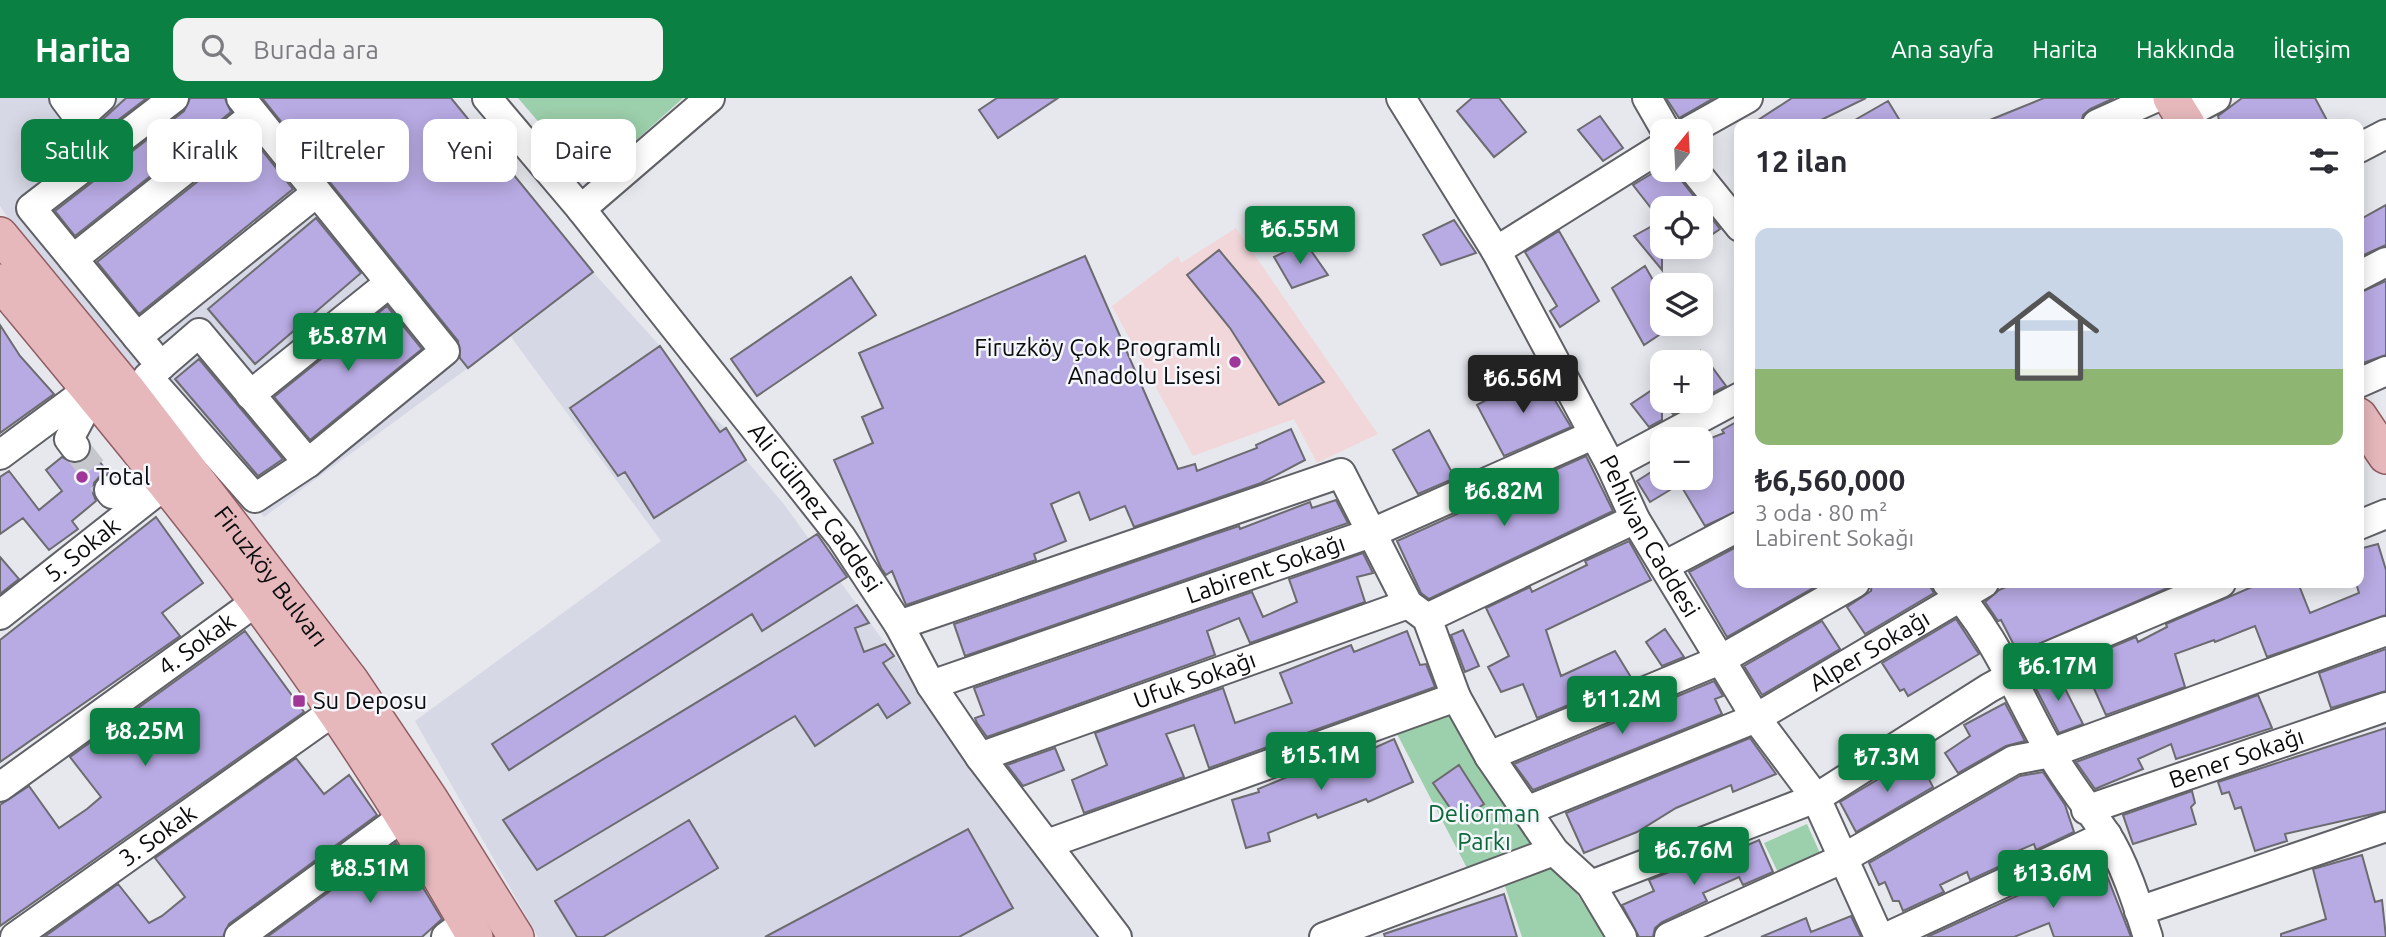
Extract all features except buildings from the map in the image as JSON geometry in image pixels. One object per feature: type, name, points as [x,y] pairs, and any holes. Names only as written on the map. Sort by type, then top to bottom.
[{"type":"main road","name":"Firuzköy Bulvarı","points":[[0,235],[123,383],[351,681],[430,799],[516,937]]},
{"type":"main road","points":[[0,282],[123,383],[164,482],[257,601],[404,816],[462,932]]},
{"type":"main road","points":[[2364,423],[2386,456]]},
{"type":"street","points":[[64,98],[79,118],[101,98]]},
{"type":"street","points":[[137,337],[31,208],[174,98]]},
{"type":"street","name":"Ali Gülmez Caddesi","points":[[487,98],[581,209],[841,537],[899,625],[930,685],[980,757],[1117,937]]},
{"type":"street","points":[[581,209],[710,98]]},
{"type":"street","name":"Pehlivan Caddesi","points":[[1401,98],[1496,251],[1611,466],[1636,519],[1756,718],[1816,798],[1879,937]]},
{"type":"street","points":[[1647,98],[1659,119]]},
{"type":"street","points":[[1710,119],[1748,98]]},
{"type":"street","points":[[2123,119],[2216,98]]},
{"type":"street","points":[[73,259],[248,106],[444,351],[307,464],[255,498],[123,383]]},
{"type":"street","points":[[2364,145],[2386,134]]},
{"type":"street","points":[[1496,251],[1650,155]]},
{"type":"street","points":[[1704,182],[1734,220]]},
{"type":"street","points":[[75,447],[69,439],[123,383],[137,337],[316,193]]},
{"type":"street","points":[[2364,273],[2386,262]]},
{"type":"street","points":[[250,396],[388,284]]},
{"type":"street","points":[[0,455],[123,383],[199,333],[307,464]]},
{"type":"street","points":[[2364,381],[2386,371]]},
{"type":"street","points":[[1611,466],[1734,400]]},
{"type":"street","name":"Labirent Sokağı","points":[[930,685],[1374,532],[1593,435]]},
{"type":"street","points":[[899,625],[1341,473],[1417,611],[1456,697],[1489,756],[1554,851],[1591,886],[1622,937]]},
{"type":"street","points":[[109,491],[112,494],[164,482]]},
{"type":"street","name":"5. Sokak","points":[[0,615],[164,482]]},
{"type":"street","points":[[2364,523],[2386,514]]},
{"type":"street","name":"Ufuk Sokağı","points":[[980,757],[1417,611],[1636,519]]},
{"type":"street","points":[[1664,566],[1734,529]]},
{"type":"street","points":[[1489,756],[1720,660],[1847,588]]},
{"type":"street","name":"Alper Sokağı","points":[[1526,811],[1756,718],[1962,588]]},
{"type":"street","points":[[1965,588],[2013,675],[2050,753],[2086,810],[2107,835],[2144,924],[2386,827]]},
{"type":"street","points":[[1591,886],[1816,798],[2013,675],[2109,629],[2209,588]]},
{"type":"street","name":"4. Sokak","points":[[0,787],[257,601]]},
{"type":"street","points":[[1669,937],[1842,859],[2014,760],[2050,753],[2386,631]]},
{"type":"street","points":[[1047,844],[1456,697]]},
{"type":"street","name":"Bener Sokağı","points":[[2086,810],[2386,706]]},
{"type":"street","name":"3. Sokak","points":[[15,937],[334,711]]},
{"type":"street","points":[[239,937],[404,816]]},
{"type":"street","points":[[1887,937],[2107,835]]},
{"type":"street","points":[[1324,937],[1554,851]]},
{"type":"shaded area","points":[[0,98],[252,98],[276,128],[276,182],[319,182],[468,368],[264,517],[38,264],[0,206]]},
{"type":"shaded area","name":"Firuzköy Çok Programlı Anadolu Lisesi","points":[[1236,228],[1378,434],[1317,463],[1294,419],[1193,456],[1112,306],[1178,256],[1181,263]]},
{"type":"shaded area","points":[[593,272],[660,346],[708,414],[726,428],[746,460],[783,503],[1099,937],[538,937],[415,721],[661,541],[511,337]]},
{"type":"green space","points":[[518,98],[683,98],[636,140],[636,119],[536,119]]},
{"type":"green space","name":"Deliorman Parkı","points":[[1447,708],[1486,779],[1539,844],[1468,870],[1395,730]]},
{"type":"green space","points":[[1807,824],[1824,862],[1782,881],[1764,843]]},
{"type":"green space","name":"Deliorman Parkı","points":[[1548,865],[1560,869],[1606,937],[1522,937],[1503,880]]},
{"type":"tunnel","points":[[75,447],[109,490]]},
{"type":"place","name":"Firuzköy Çok Programlı Anadolu Lisesi","points":[[1235,362]]},
{"type":"place","name":"Total","points":[[82,477]]},
{"type":"place","name":"Su Deposu","points":[[299,701]]}]
